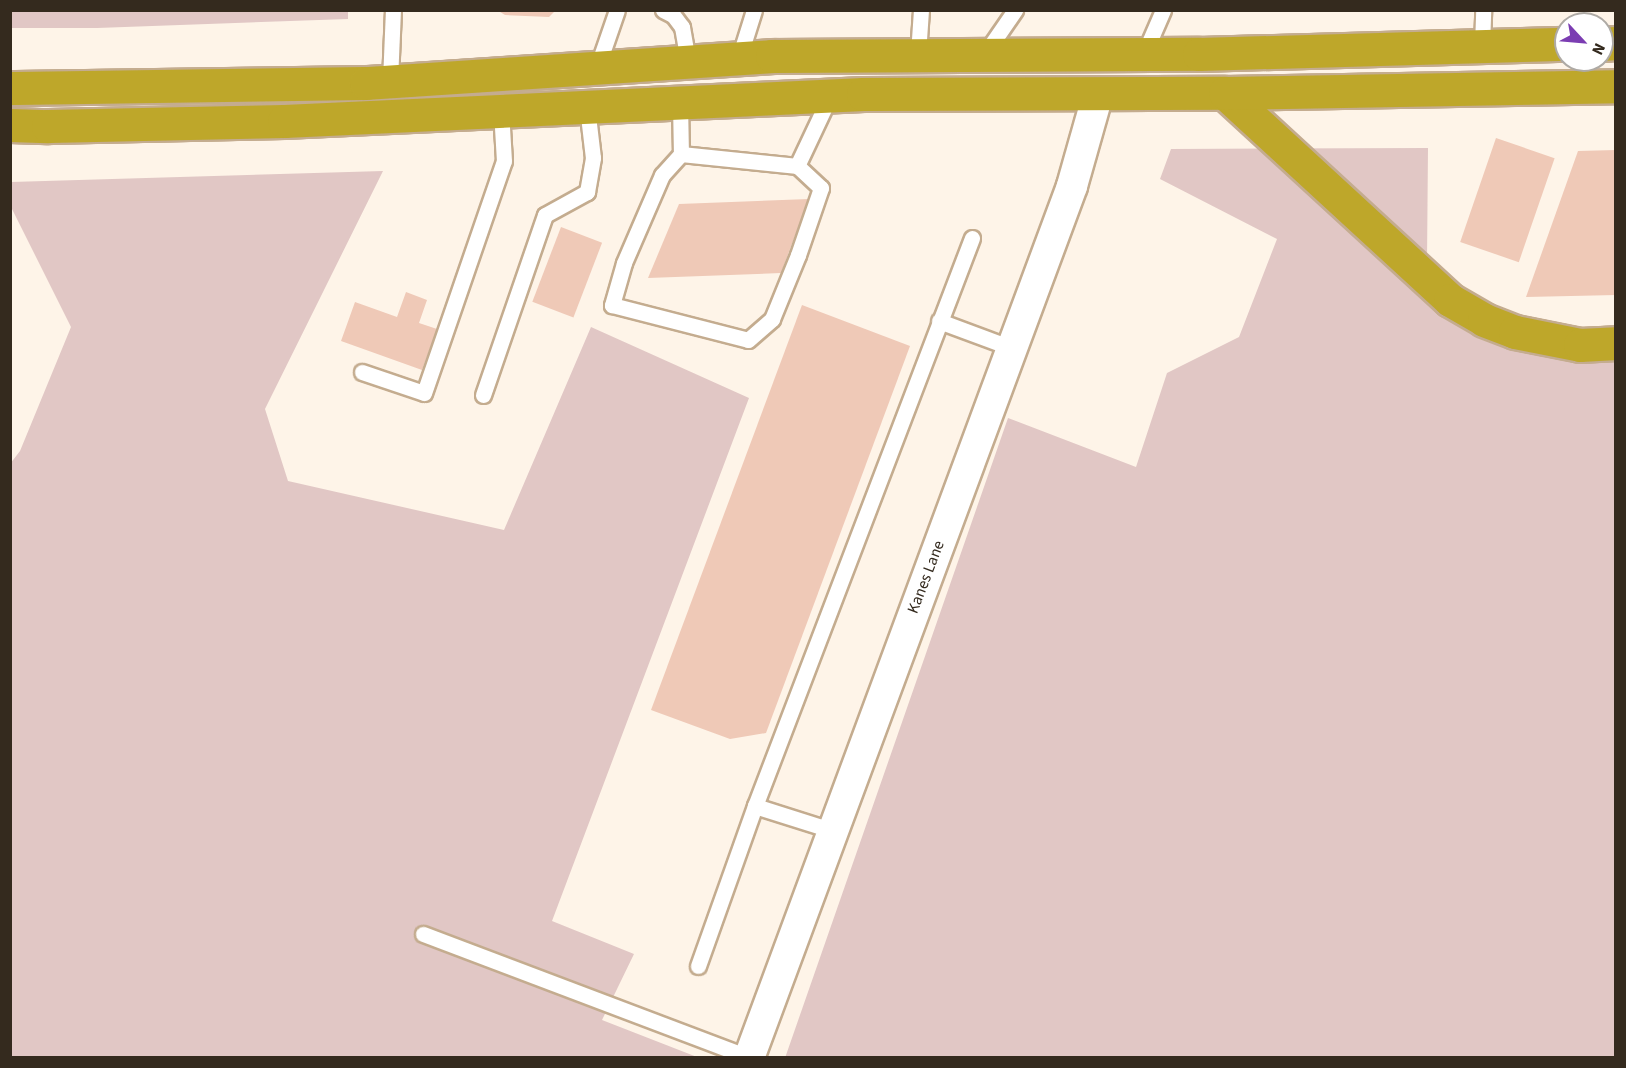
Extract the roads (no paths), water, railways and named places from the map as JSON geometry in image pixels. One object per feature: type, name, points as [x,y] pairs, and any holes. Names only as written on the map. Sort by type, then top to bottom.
[{"type":"highway","points":[[10,88],[390,81],[739,58],[918,54],[1144,54],[1554,44]]},
{"type":"highway","points":[[10,125],[284,122],[830,96],[1225,93],[1616,86]]},
{"type":"highway","points":[[1225,93],[1450,300],[1484,320],[1515,332],[1580,345],[1616,343]]},
{"type":"street","name":"Kanes Lane","points":[[749,1057],[831,830],[1072,186],[1098,94]]},
{"type":"lane","points":[[390,81],[393,10]]},
{"type":"lane","points":[[597,68],[617,10]]},
{"type":"lane","points":[[663,10],[673,15],[682,27],[688,62]]},
{"type":"lane","points":[[739,58],[754,10]]},
{"type":"lane","points":[[918,54],[921,10]]},
{"type":"lane","points":[[983,55],[1015,10]]},
{"type":"lane","points":[[1144,54],[1163,10]]},
{"type":"lane","points":[[1482,46],[1483,10]]},
{"type":"lane","points":[[797,166],[830,96]]},
{"type":"lane","points":[[680,103],[681,154],[662,175],[624,263],[612,305],[748,340],[772,319],[798,255],[820,188],[797,166],[681,154]]},
{"type":"lane","points":[[483,395],[545,215],[587,192],[593,158],[587,107]]},
{"type":"lane","points":[[362,372],[424,393],[504,161],[501,111]]},
{"type":"lane","points":[[698,966],[755,806],[972,238]]},
{"type":"lane","points":[[939,321],[1012,348]]},
{"type":"lane","points":[[755,806],[831,830]]},
{"type":"lane","points":[[423,934],[749,1057]]}]
